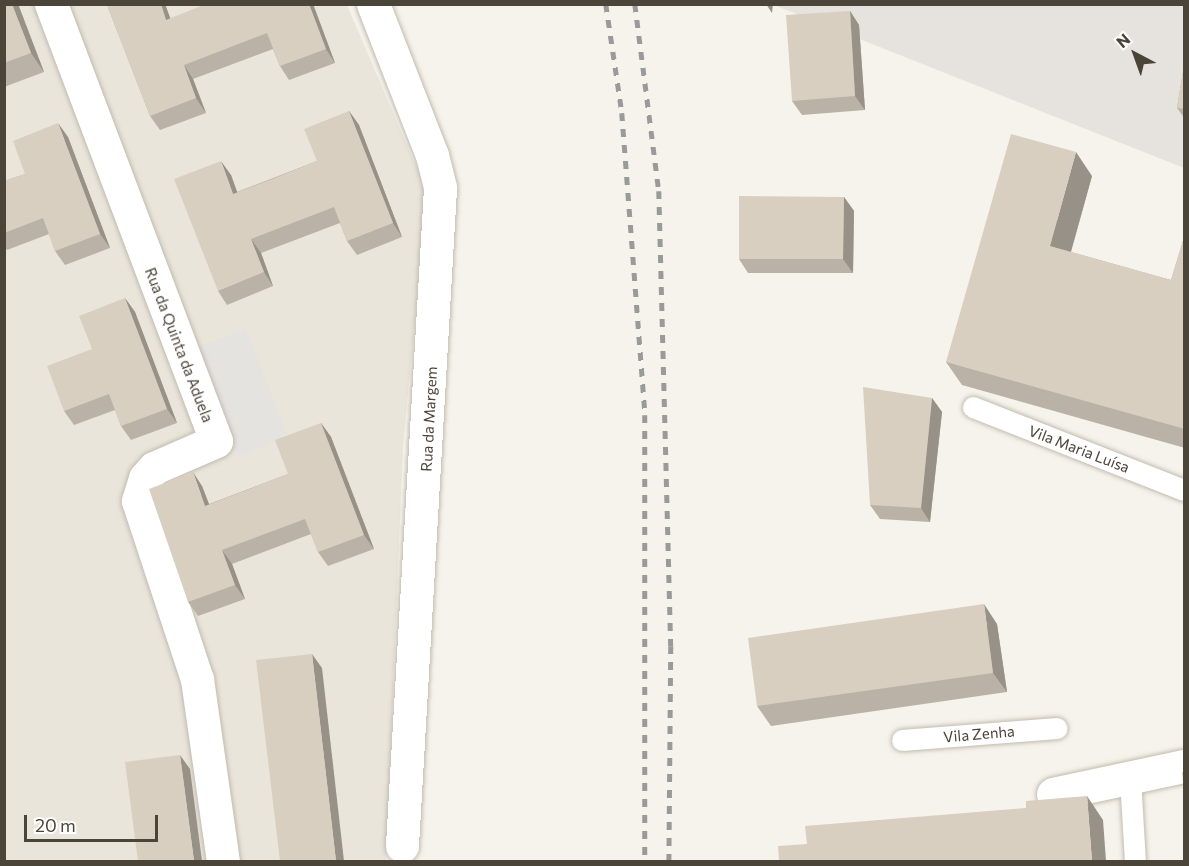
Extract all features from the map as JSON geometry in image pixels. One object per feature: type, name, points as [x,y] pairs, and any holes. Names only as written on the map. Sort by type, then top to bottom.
[{"type":"street","name":"Rua da Quinta da Aduela","points":[[51,4],[216,441],[154,468],[145,478],[138,501],[197,679],[223,861]]},
{"type":"street","name":"Rua da Margem","points":[[373,4],[432,155],[441,188],[402,846]]},
{"type":"street","points":[[1053,794],[1185,766]]},
{"type":"lane","name":"Vila Maria Luísa","points":[[973,407],[1185,490]]},
{"type":"lane","name":"Vila Zenha","points":[[902,740],[1057,728]]},
{"type":"lane","points":[[1130,778],[1135,861]]},
{"type":"shaded area","points":[[5,5],[347,5],[427,192],[403,446],[386,861],[5,862]]},
{"type":"shaded area","points":[[774,5],[1184,5],[1184,168]]},
{"type":"shaded area","points":[[246,328],[288,437],[239,457],[197,348]]},
{"type":"building","points":[[4,4],[12,4],[31,53],[4,63]]},
{"type":"building","points":[[161,4],[166,20],[206,4],[309,4],[326,49],[280,66],[267,33],[184,65],[196,98],[150,116],[107,5]]},
{"type":"building","points":[[850,11],[855,96],[792,101],[786,15]]},
{"type":"building","points":[[1185,59],[1185,109],[1177,108]]},
{"type":"building","points":[[349,111],[393,223],[347,241],[334,207],[251,239],[264,272],[218,291],[174,179],[221,161],[233,194],[275,178],[317,161],[304,129]]},
{"type":"building","points":[[58,123],[100,234],[55,251],[43,218],[4,233],[4,181],[25,174],[13,141]]},
{"type":"building","points":[[1011,134],[1076,152],[1050,246],[1171,280],[1185,234],[1185,429],[946,362]]},
{"type":"building","points":[[739,196],[844,197],[843,259],[739,259]]},
{"type":"building","points":[[125,298],[167,409],[121,426],[109,394],[64,411],[47,366],[92,349],[79,316]]},
{"type":"building","points":[[863,387],[932,398],[921,508],[870,505]]},
{"type":"building","points":[[321,423],[364,535],[318,552],[305,519],[222,550],[235,585],[188,602],[149,489],[193,472],[205,506],[247,490],[288,474],[275,440]]},
{"type":"building","points":[[984,604],[993,673],[757,706],[748,638]]},
{"type":"building","points":[[312,654],[336,861],[280,861],[256,660]]},
{"type":"building","points":[[180,755],[194,861],[138,861],[125,762]]},
{"type":"building","points":[[1182,772],[1185,772],[1185,799]]},
{"type":"building","points":[[1087,796],[1092,861],[779,861],[778,846],[807,844],[805,826],[1026,808],[1026,801]]},
{"type":"railway","points":[[606,4],[622,113],[645,415],[645,862]]},
{"type":"railway","points":[[635,4],[659,191],[671,646],[669,862]]}]
